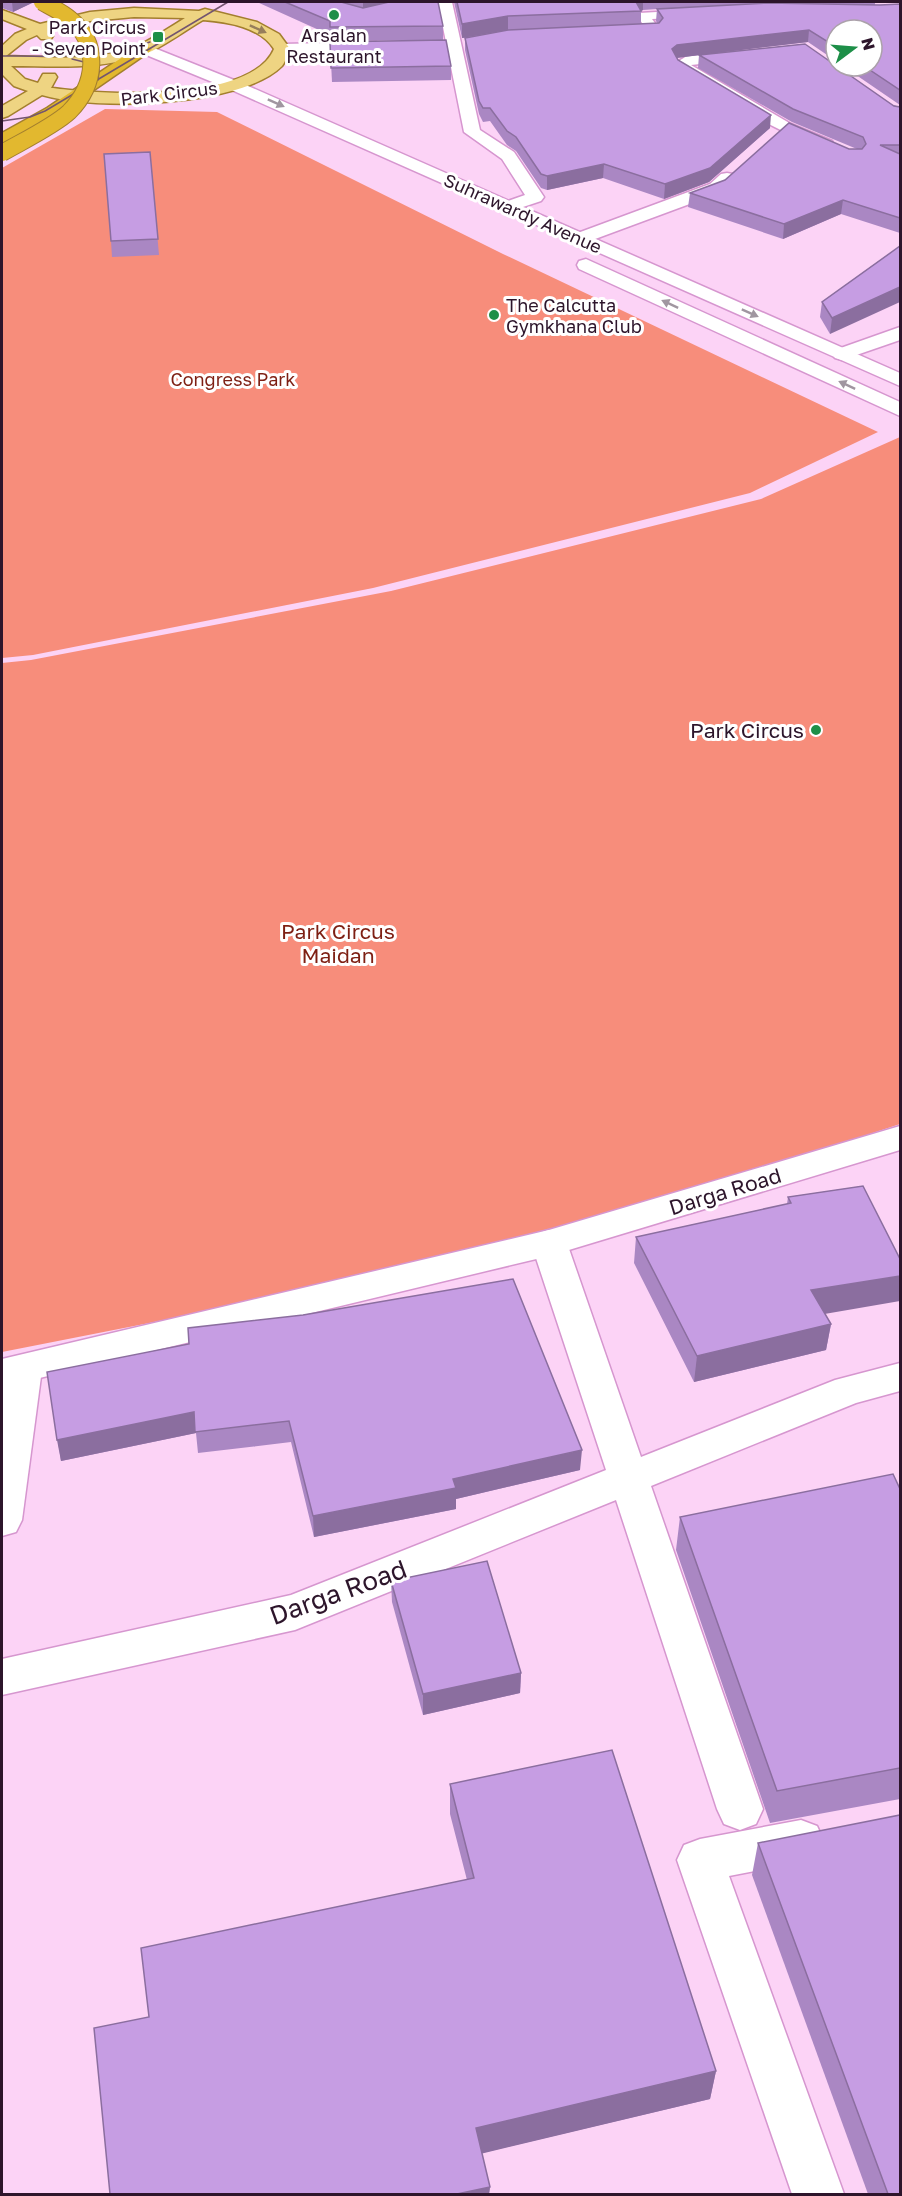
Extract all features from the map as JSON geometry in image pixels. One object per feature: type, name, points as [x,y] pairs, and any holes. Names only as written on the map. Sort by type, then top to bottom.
[{"type":"highway","points":[[2,155],[68,113],[84,94],[90,79],[93,63],[86,37],[70,19],[42,2]]},
{"type":"highway","points":[[2,140],[76,96],[134,46]]},
{"type":"main road","points":[[2,56],[110,57],[217,2]]},
{"type":"main road","points":[[24,5],[61,22],[102,36]]},
{"type":"main road","points":[[2,56],[16,39],[39,29],[61,22],[134,12],[195,14],[233,20],[258,27],[275,37],[282,49]]},
{"type":"main road","points":[[2,14],[39,29],[60,56]]},
{"type":"main road","name":"Park Circus","points":[[2,56],[14,78],[42,89],[110,100],[200,93],[234,85],[261,74],[277,62],[282,49]]},
{"type":"main road","points":[[2,113],[42,89],[60,56]]},
{"type":"main road","points":[[2,155],[110,100]]},
{"type":"street","points":[[445,2],[472,132],[507,156],[535,197],[511,206]]},
{"type":"street","name":"Suhrawardy Avenue","points":[[134,46],[234,85],[900,380]]},
{"type":"street","points":[[282,49],[396,47]]},
{"type":"street","points":[[763,54],[687,61],[680,66],[785,127],[844,153]]},
{"type":"street","points":[[200,93],[221,102]]},
{"type":"street","points":[[767,142],[785,127]]},
{"type":"street","points":[[581,238],[716,188],[741,165]]},
{"type":"street","name":"Suhrawardy Avenue","points":[[567,256],[900,410]]},
{"type":"street","points":[[842,354],[900,333]]},
{"type":"street","name":"Darga Road","points":[[12,1371],[549,1243],[900,1138]]},
{"type":"street","points":[[549,1243],[740,1809]]},
{"type":"street","points":[[2,1520],[12,1371]]},
{"type":"street","name":"Darga Road","points":[[2,1677],[295,1612],[848,1390],[900,1377]]},
{"type":"street","points":[[818,2194],[700,1860],[842,1833]]},
{"type":"lane","points":[[620,32],[654,30],[643,16],[702,14]]},
{"type":"green space","name":"Congress Park","points":[[105,109],[217,112],[503,254],[878,432],[750,493],[373,588],[33,655],[2,658],[2,168]]},
{"type":"green space","name":"Park Circus Maidan","points":[[900,437],[900,1124],[520,1250],[2,1352],[2,663],[31,660],[391,591],[761,499]]},
{"type":"building","points":[[285,2],[341,2],[363,8],[389,2],[438,2],[443,26],[330,27],[330,21]]},
{"type":"building","points":[[457,2],[636,2],[641,11],[508,16],[462,24]]},
{"type":"building","points":[[767,3],[900,4],[900,90],[882,78],[884,78],[884,18],[824,18],[824,39],[809,30],[677,45],[672,49],[678,60],[771,115],[710,168],[665,184],[604,164],[547,176],[541,174],[516,137],[507,131],[490,108],[483,108],[479,101],[465,38],[508,30],[659,23],[663,18],[657,9]]},
{"type":"building","points":[[446,40],[451,66],[331,68],[330,42]]},
{"type":"building","points":[[805,44],[824,57],[824,78],[854,78],[894,106],[900,107],[900,145],[880,145],[900,154],[900,218],[843,200],[784,224],[690,193],[725,180],[789,123],[849,149],[862,149],[866,144],[863,137],[793,109],[699,55]]},
{"type":"building","points":[[150,152],[158,239],[111,241],[104,154]]},
{"type":"building","points":[[900,246],[900,287],[832,318],[822,302]]},
{"type":"building","points":[[863,1186],[900,1259],[900,1276],[811,1290],[831,1324],[697,1356],[636,1237],[791,1203],[788,1197]]},
{"type":"building","points":[[513,1279],[582,1450],[453,1479],[456,1488],[313,1516],[289,1421],[195,1432],[194,1412],[57,1440],[47,1372],[189,1344],[188,1328],[303,1315]]},
{"type":"building","points":[[893,1474],[900,1489],[900,1768],[777,1791],[680,1517]]},
{"type":"building","points":[[487,1561],[521,1673],[423,1694],[391,1581]]},
{"type":"building","points":[[612,1750],[716,2071],[476,2128],[490,2187],[457,2194],[110,2194],[94,2028],[149,2017],[141,1948],[474,1878],[450,1784]]},
{"type":"building","points":[[900,1815],[900,2194],[888,2194],[758,1843]]},
{"type":"tram line","points":[[98,79],[228,2]]},
{"type":"tram line","points":[[2,56],[95,54],[150,42]]},
{"type":"tram line","points":[[72,59],[88,63],[99,70],[98,79]]},
{"type":"tram line","points":[[2,121],[30,117],[45,111],[98,79]]},
{"type":"place","name":"Arsalan Restaurant","points":[[334,15]]},
{"type":"place","name":"Park Circus - Seven Point","points":[[158,37]]},
{"type":"place","name":"The Calcutta Gymkhana Club","points":[[494,315]]},
{"type":"place","name":"Park Circus","points":[[816,730]]}]
